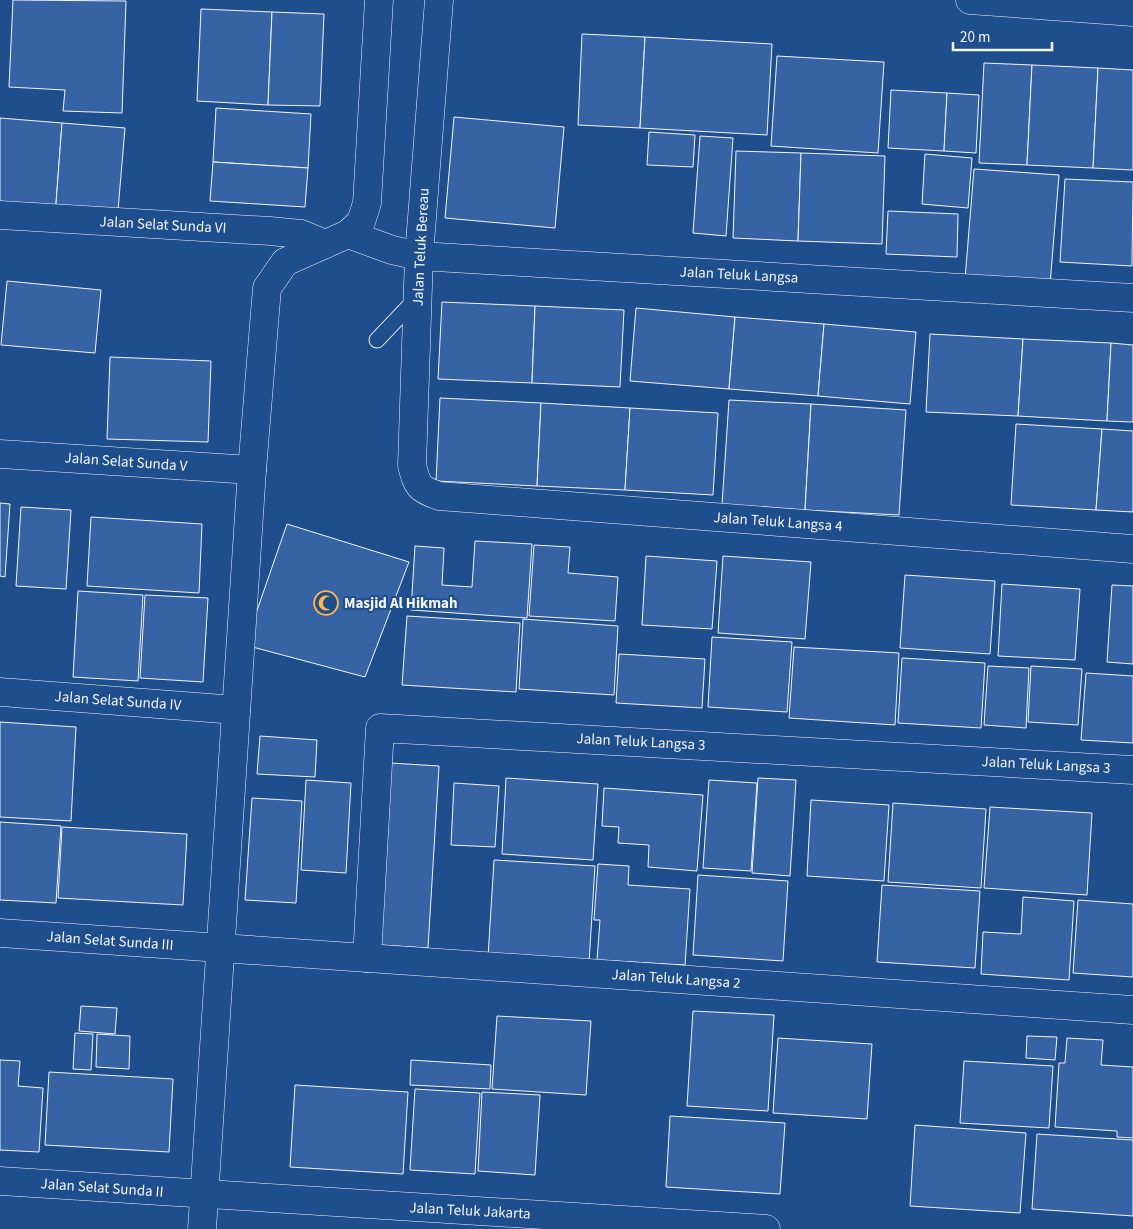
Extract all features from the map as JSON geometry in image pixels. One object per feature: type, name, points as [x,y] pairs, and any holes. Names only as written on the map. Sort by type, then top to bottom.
[{"type":"street","points":[[202,1229],[219,948],[252,470],[268,288],[285,262],[336,239],[361,222],[367,203],[379,0]]},
{"type":"street","name":"Jalan Teluk Bereau","points":[[424,491],[416,482],[412,465],[419,256],[439,0]]},
{"type":"street","points":[[970,0],[1133,12]]},
{"type":"street","name":"Jalan Selat Sunda VI","points":[[0,215],[270,231],[336,239]]},
{"type":"street","name":"Jalan Teluk Langsa","points":[[336,239],[419,256],[1133,298]]},
{"type":"street","name":"Jalan Selat Sunda V","points":[[0,454],[252,470]]},
{"type":"street","name":"Jalan Teluk Langsa 4","points":[[424,491],[439,496],[1133,549]]},
{"type":"street","name":"Jalan Selat Sunda IV","points":[[0,692],[236,710]]},
{"type":"street","name":"Jalan Teluk Langsa 3","points":[[367,958],[380,728],[1133,770]]},
{"type":"street","name":"Jalan Selat Sunda III","points":[[0,933],[219,948]]},
{"type":"street","name":"Jalan Teluk Langsa 2","points":[[219,948],[1133,1010]]},
{"type":"street","name":"Jalan Selat Sunda II","points":[[0,1181],[204,1195]]},
{"type":"street","name":"Jalan Teluk Jakarta","points":[[204,1195],[766,1229]]},
{"type":"lane","points":[[378,340],[418,297]]},
{"type":"building","points":[[13,0],[126,1],[122,113],[63,111],[65,90],[9,87]]},
{"type":"building","points":[[201,9],[272,12],[268,105],[197,101]]},
{"type":"building","points":[[272,12],[324,14],[320,106],[268,105]]},
{"type":"building","points":[[582,34],[645,37],[640,128],[578,125]]},
{"type":"building","points":[[645,37],[772,44],[767,135],[640,128]]},
{"type":"building","points":[[777,56],[884,62],[878,153],[771,146]]},
{"type":"building","points":[[984,63],[1032,65],[1027,165],[979,163]]},
{"type":"building","points":[[1032,65],[1098,68],[1093,168],[1027,165]]},
{"type":"building","points":[[1098,68],[1133,70],[1133,170],[1093,168]]},
{"type":"building","points":[[891,90],[947,93],[944,151],[888,148]]},
{"type":"building","points":[[947,93],[979,95],[976,153],[944,151]]},
{"type":"building","points":[[216,108],[311,114],[308,168],[213,162]]},
{"type":"building","points":[[454,117],[564,127],[555,228],[445,218]]},
{"type":"building","points":[[0,118],[62,123],[55,217],[0,213]]},
{"type":"building","points":[[62,123],[125,128],[117,222],[55,217]]},
{"type":"building","points":[[649,132],[695,135],[693,167],[647,165]]},
{"type":"building","points":[[700,136],[733,138],[726,236],[693,233]]},
{"type":"building","points":[[736,151],[801,153],[798,241],[733,238]]},
{"type":"building","points":[[801,153],[885,156],[882,244],[798,241]]},
{"type":"building","points":[[925,154],[972,158],[968,208],[922,204]]},
{"type":"building","points":[[213,162],[308,168],[305,207],[210,201]]},
{"type":"building","points":[[974,169],[1059,175],[1050,285],[965,279]]},
{"type":"building","points":[[1065,179],[1133,182],[1132,266],[1060,262]]},
{"type":"building","points":[[888,211],[958,214],[957,257],[886,254]]},
{"type":"building","points":[[7,281],[101,290],[95,353],[1,345]]},
{"type":"building","points":[[442,302],[535,306],[532,383],[438,379]]},
{"type":"building","points":[[535,306],[624,310],[620,387],[532,383]]},
{"type":"building","points":[[636,308],[735,317],[729,389],[630,381]]},
{"type":"building","points":[[735,317],[824,324],[818,396],[729,389]]},
{"type":"building","points":[[824,324],[916,332],[910,404],[818,396]]},
{"type":"building","points":[[930,334],[1023,339],[1018,416],[926,412]]},
{"type":"building","points":[[1023,339],[1111,343],[1107,421],[1018,416]]},
{"type":"building","points":[[1111,343],[1133,345],[1133,422],[1107,421]]},
{"type":"building","points":[[110,357],[211,361],[208,442],[107,439]]},
{"type":"building","points":[[440,398],[541,403],[537,486],[436,481]]},
{"type":"building","points":[[729,400],[811,404],[805,510],[722,505]]},
{"type":"building","points":[[541,403],[630,408],[625,490],[537,486]]},
{"type":"building","points":[[811,404],[906,410],[899,515],[805,510]]},
{"type":"building","points":[[630,408],[718,413],[713,495],[625,490]]},
{"type":"building","points":[[1016,424],[1102,429],[1096,510],[1011,505]]},
{"type":"building","points":[[1102,429],[1133,431],[1133,512],[1096,510]]},
{"type":"building","points":[[0,503],[10,504],[5,577],[0,576]]},
{"type":"building","points":[[21,507],[71,510],[66,589],[16,586]]},
{"type":"building","points":[[91,517],[202,524],[199,593],[87,586]]},
{"type":"building","name":"Masjid Al Hikmah","points":[[287,524],[409,562],[365,677],[245,645]]},
{"type":"building","points":[[475,541],[532,544],[527,618],[411,610],[415,546],[444,548],[442,585],[472,587]]},
{"type":"building","points":[[534,545],[570,547],[568,573],[618,577],[615,621],[529,616]]},
{"type":"building","points":[[646,556],[717,561],[712,629],[642,625]]},
{"type":"building","points":[[723,556],[811,562],[805,639],[718,633]]},
{"type":"building","points":[[905,575],[995,581],[990,654],[900,648]]},
{"type":"building","points":[[1002,584],[1080,589],[1075,660],[998,656]]},
{"type":"building","points":[[1112,585],[1133,586],[1133,664],[1107,662]]},
{"type":"building","points":[[78,591],[143,595],[138,681],[73,677]]},
{"type":"building","points":[[145,595],[208,598],[203,682],[140,678]]},
{"type":"building","points":[[407,616],[520,623],[516,692],[402,685]]},
{"type":"building","points":[[523,619],[618,626],[614,695],[519,689]]},
{"type":"building","points":[[712,637],[792,642],[787,712],[708,707]]},
{"type":"building","points":[[794,647],[899,653],[895,725],[789,718]]},
{"type":"building","points":[[619,654],[705,659],[702,708],[616,703]]},
{"type":"building","points":[[902,658],[985,663],[981,728],[898,723]]},
{"type":"building","points":[[988,666],[1029,668],[1026,728],[984,725]]},
{"type":"building","points":[[1031,666],[1082,669],[1078,725],[1028,722]]},
{"type":"building","points":[[1086,673],[1133,676],[1133,743],[1081,740]]},
{"type":"building","points":[[0,722],[76,727],[71,821],[0,817]]},
{"type":"building","points":[[260,736],[317,740],[315,777],[257,774]]},
{"type":"building","points":[[390,763],[439,766],[428,948],[378,945]]},
{"type":"building","points":[[506,778],[598,784],[593,860],[502,854]]},
{"type":"building","points":[[758,778],[796,780],[790,876],[752,873]]},
{"type":"building","points":[[306,780],[351,783],[346,873],[301,870]]},
{"type":"building","points":[[709,780],[757,783],[751,871],[703,868]]},
{"type":"building","points":[[454,783],[499,786],[495,847],[451,845]]},
{"type":"building","points":[[604,788],[703,795],[697,871],[648,867],[649,845],[618,843],[619,827],[602,826]]},
{"type":"building","points":[[252,798],[302,801],[296,903],[245,900]]},
{"type":"building","points":[[811,800],[889,805],[884,881],[807,876]]},
{"type":"building","points":[[893,803],[986,809],[981,888],[888,882]]},
{"type":"building","points":[[990,807],[1092,813],[1087,895],[984,888]]},
{"type":"building","points":[[0,822],[61,826],[56,903],[0,900]]},
{"type":"building","points":[[62,827],[187,834],[183,905],[58,898]]},
{"type":"building","points":[[494,860],[595,866],[589,963],[488,957]]},
{"type":"building","points":[[598,864],[629,866],[628,885],[690,889],[685,965],[597,960],[600,920],[594,920]]},
{"type":"building","points":[[698,875],[788,881],[783,961],[693,955]]},
{"type":"building","points":[[882,885],[980,891],[975,968],[877,962]]},
{"type":"building","points":[[1023,897],[1074,901],[1069,980],[981,974],[983,932],[1021,934]]},
{"type":"building","points":[[1078,900],[1133,904],[1133,977],[1073,973]]},
{"type":"building","points":[[81,1006],[117,1008],[115,1034],[79,1031]]},
{"type":"building","points":[[693,1011],[774,1015],[768,1111],[687,1106]]},
{"type":"building","points":[[497,1016],[591,1021],[586,1095],[492,1089]]},
{"type":"building","points":[[75,1033],[93,1034],[91,1070],[73,1069]]},
{"type":"building","points":[[97,1034],[130,1036],[129,1069],[96,1067]]},
{"type":"building","points":[[1027,1036],[1057,1037],[1055,1060],[1026,1058]]},
{"type":"building","points":[[778,1038],[872,1044],[867,1119],[773,1113]]},
{"type":"building","points":[[1067,1038],[1103,1040],[1101,1065],[1133,1067],[1133,1138],[1117,1137],[1117,1131],[1055,1127],[1059,1063],[1065,1063]]},
{"type":"building","points":[[0,1060],[20,1061],[18,1086],[43,1088],[39,1152],[0,1150]]},
{"type":"building","points":[[411,1060],[491,1065],[490,1089],[410,1085]]},
{"type":"building","points":[[964,1061],[1053,1066],[1049,1128],[960,1123]]},
{"type":"building","points":[[49,1072],[173,1079],[169,1152],[45,1145]]},
{"type":"building","points":[[295,1085],[408,1092],[403,1174],[290,1167]]},
{"type":"building","points":[[415,1089],[480,1093],[475,1174],[410,1170]]},
{"type":"building","points":[[482,1092],[540,1095],[535,1175],[478,1171]]},
{"type":"building","points":[[670,1116],[785,1123],[780,1194],[666,1187]]},
{"type":"building","points":[[915,1125],[1026,1133],[1020,1213],[910,1206]]},
{"type":"building","points":[[1037,1134],[1133,1140],[1133,1216],[1032,1209]]},
{"type":"place","name":"Masjid Al Hikmah","points":[[326,603]]}]
